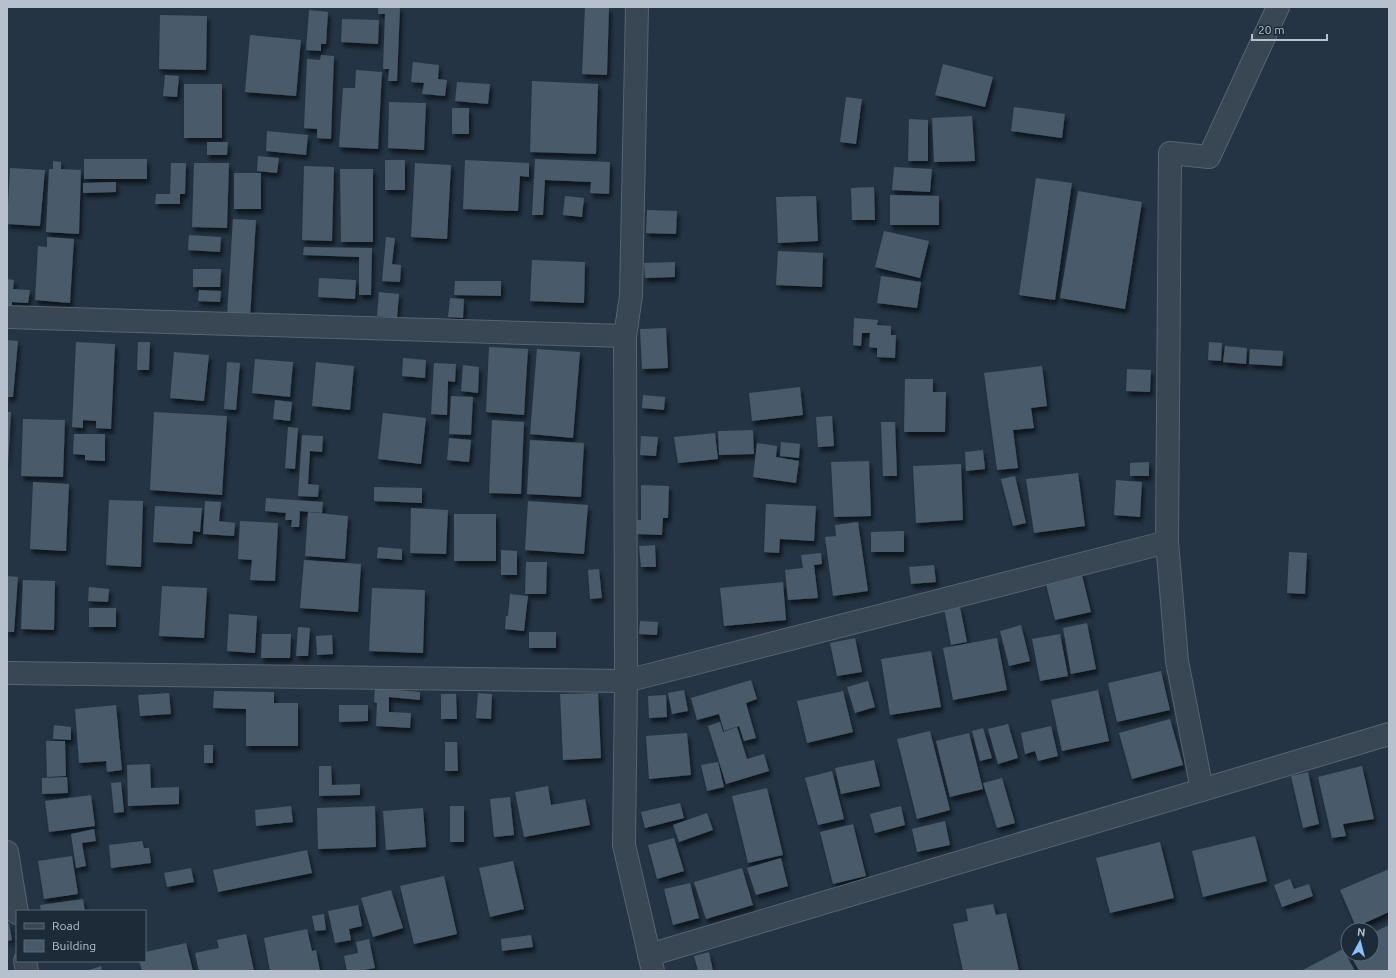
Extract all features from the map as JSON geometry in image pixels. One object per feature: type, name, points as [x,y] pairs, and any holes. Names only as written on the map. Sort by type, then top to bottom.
[{"type":"street","points":[[637,7],[631,296],[625,336],[626,681],[624,844],[651,963],[1202,790],[1389,734]]},
{"type":"street","points":[[1202,790],[1177,661],[1166,542],[1170,152],[1209,157],[1278,7]]},
{"type":"street","points":[[7,317],[625,336]]},
{"type":"street","points":[[7,673],[626,681],[1166,542]]},
{"type":"street","points":[[7,852],[17,910]]},
{"type":"building","points":[[378,7],[400,7],[397,81],[388,81],[389,69],[383,69],[385,14],[378,14]]},
{"type":"building","points":[[585,7],[609,8],[607,75],[582,74]]},
{"type":"building","points":[[309,10],[328,12],[326,44],[321,44],[321,51],[306,50]]},
{"type":"building","points":[[160,15],[207,16],[206,70],[159,69]]},
{"type":"building","points":[[342,19],[379,20],[378,44],[341,42]]},
{"type":"building","points":[[250,35],[301,40],[296,96],[245,92]]},
{"type":"building","points":[[321,55],[334,56],[331,139],[317,138],[317,129],[304,128],[307,59],[320,60]]},
{"type":"building","points":[[413,62],[439,65],[438,79],[447,80],[445,96],[422,94],[424,83],[411,82]]},
{"type":"building","points":[[943,64],[993,77],[985,107],[935,95]]},
{"type":"building","points":[[356,70],[382,72],[378,149],[339,147],[343,88],[355,88]]},
{"type":"building","points":[[165,75],[179,76],[177,97],[163,96]]},
{"type":"building","points":[[532,81],[598,84],[596,154],[530,152]]},
{"type":"building","points":[[457,82],[490,84],[488,104],[455,101]]},
{"type":"building","points":[[184,84],[222,84],[222,138],[184,138]]},
{"type":"building","points":[[846,97],[862,99],[856,144],[840,142]]},
{"type":"building","points":[[389,102],[426,103],[424,150],[388,148]]},
{"type":"building","points":[[1014,107],[1065,114],[1062,138],[1011,131]]},
{"type":"building","points":[[452,108],[469,108],[469,134],[452,134]]},
{"type":"building","points":[[972,116],[975,161],[934,162],[932,118]]},
{"type":"building","points":[[909,119],[928,120],[928,161],[908,161]]},
{"type":"building","points":[[267,131],[308,135],[306,155],[266,151]]},
{"type":"building","points":[[207,142],[228,142],[227,155],[207,155]]},
{"type":"building","points":[[258,156],[279,158],[277,173],[257,171]]},
{"type":"building","points":[[84,159],[147,159],[147,179],[84,179]]},
{"type":"building","points":[[535,159],[610,162],[609,194],[590,193],[591,182],[545,180],[543,215],[532,215]]},
{"type":"building","points":[[385,160],[405,160],[405,190],[385,190]]},
{"type":"building","points":[[465,160],[529,163],[529,177],[520,176],[518,211],[463,209]]},
{"type":"building","points":[[53,161],[61,162],[61,169],[81,170],[79,234],[46,232],[49,169],[53,169]]},
{"type":"building","points":[[171,163],[186,163],[185,194],[180,194],[180,204],[155,204],[156,194],[170,194]]},
{"type":"building","points":[[194,163],[229,163],[227,228],[192,227]]},
{"type":"building","points":[[415,163],[451,165],[447,239],[411,237]]},
{"type":"building","points":[[304,166],[334,167],[332,241],[302,240]]},
{"type":"building","points":[[894,167],[932,169],[930,192],[892,190]]},
{"type":"building","points":[[10,168],[45,170],[40,226],[7,224]]},
{"type":"building","points":[[340,169],[373,169],[373,242],[341,242]]},
{"type":"building","points":[[234,173],[261,173],[261,209],[234,209]]},
{"type":"building","points":[[1036,178],[1072,183],[1055,300],[1019,295]]},
{"type":"building","points":[[116,182],[116,192],[83,193],[83,183]]},
{"type":"building","points":[[874,187],[875,220],[852,220],[851,188]]},
{"type":"building","points":[[1078,191],[1142,202],[1125,309],[1060,298]]},
{"type":"building","points":[[890,195],[939,196],[939,225],[890,225]]},
{"type":"building","points":[[565,196],[584,198],[582,217],[563,215]]},
{"type":"building","points":[[816,196],[818,241],[778,243],[776,197]]},
{"type":"building","points":[[647,210],[677,211],[676,234],[646,233]]},
{"type":"building","points":[[233,219],[256,220],[250,318],[227,316]]},
{"type":"building","points":[[884,231],[929,241],[920,278],[875,267]]},
{"type":"building","points":[[189,235],[221,237],[220,252],[188,250]]},
{"type":"building","points":[[47,237],[74,239],[70,303],[35,300],[38,246],[47,247]]},
{"type":"building","points":[[386,237],[395,238],[392,264],[401,265],[400,282],[382,281]]},
{"type":"building","points":[[304,247],[372,248],[371,295],[359,295],[359,257],[303,255]]},
{"type":"building","points":[[778,251],[823,253],[822,287],[776,285]]},
{"type":"building","points":[[532,260],[585,262],[584,303],[530,301]]},
{"type":"building","points":[[675,262],[675,277],[645,278],[644,263]]},
{"type":"building","points":[[193,269],[221,269],[220,287],[193,287]]},
{"type":"building","points":[[881,276],[921,282],[917,308],[877,303]]},
{"type":"building","points":[[319,278],[356,280],[355,299],[318,297]]},
{"type":"building","points":[[7,279],[14,280],[13,289],[30,290],[28,303],[12,302],[12,309],[7,309]]},
{"type":"building","points":[[455,281],[501,281],[501,296],[454,295]]},
{"type":"building","points":[[199,290],[221,291],[220,302],[198,301]]},
{"type":"building","points":[[379,292],[399,294],[397,318],[377,316]]},
{"type":"building","points":[[450,298],[464,299],[463,318],[448,317]]},
{"type":"building","points":[[854,318],[878,320],[877,325],[891,326],[891,335],[896,335],[895,358],[877,357],[877,348],[869,347],[870,333],[862,333],[861,346],[853,345]]},
{"type":"building","points":[[666,328],[668,368],[642,369],[640,329]]},
{"type":"building","points":[[7,340],[18,341],[13,397],[7,397]]},
{"type":"building","points":[[76,342],[115,344],[111,429],[96,428],[96,421],[83,420],[83,428],[72,427]]},
{"type":"building","points":[[138,342],[150,342],[149,370],[137,370]]},
{"type":"building","points":[[1209,342],[1222,343],[1221,361],[1208,360]]},
{"type":"building","points":[[1225,346],[1247,348],[1246,364],[1223,362]]},
{"type":"building","points":[[489,347],[528,349],[524,415],[486,412]]},
{"type":"building","points":[[537,349],[580,352],[573,438],[530,434]]},
{"type":"building","points":[[1250,349],[1283,351],[1282,366],[1249,364]]},
{"type":"building","points":[[174,352],[209,355],[204,401],[170,398]]},
{"type":"building","points":[[403,358],[426,360],[425,378],[402,376]]},
{"type":"building","points":[[255,359],[293,362],[290,397],[252,393]]},
{"type":"building","points":[[227,362],[240,363],[236,410],[224,409]]},
{"type":"building","points":[[316,362],[354,366],[350,410],[312,406]]},
{"type":"building","points":[[434,363],[456,364],[455,382],[448,381],[447,415],[431,414]]},
{"type":"building","points":[[463,365],[479,367],[478,393],[461,391]]},
{"type":"building","points":[[1042,366],[1047,406],[1031,408],[1034,428],[1013,430],[1018,468],[997,470],[984,373]]},
{"type":"building","points":[[1127,369],[1151,370],[1150,392],[1126,391]]},
{"type":"building","points":[[905,379],[933,379],[933,392],[946,392],[945,432],[904,432]]},
{"type":"building","points":[[800,387],[803,415],[752,421],[749,393]]},
{"type":"building","points":[[643,395],[665,397],[664,410],[642,408]]},
{"type":"building","points":[[451,396],[473,397],[471,435],[449,434]]},
{"type":"building","points":[[275,400],[292,402],[290,421],[273,419]]},
{"type":"building","points":[[7,412],[11,412],[8,464],[7,464]]},
{"type":"building","points":[[154,412],[227,416],[222,495],[150,490]]},
{"type":"building","points":[[383,413],[426,418],[421,464],[378,459]]},
{"type":"building","points":[[832,416],[834,446],[818,447],[816,417]]},
{"type":"building","points":[[23,419],[65,420],[63,477],[21,476]]},
{"type":"building","points":[[492,420],[524,422],[521,494],[489,493]]},
{"type":"building","points":[[881,422],[895,422],[897,476],[883,476]]},
{"type":"building","points":[[288,427],[298,428],[295,469],[285,468]]},
{"type":"building","points":[[753,430],[754,454],[719,455],[718,431]]},
{"type":"building","points":[[715,433],[718,459],[678,463],[674,437]]},
{"type":"building","points":[[74,434],[105,434],[105,461],[85,460],[85,455],[73,454]]},
{"type":"building","points":[[302,435],[323,436],[322,452],[310,451],[308,484],[319,485],[318,497],[298,496]]},
{"type":"building","points":[[641,436],[658,437],[656,456],[640,455]]},
{"type":"building","points":[[449,438],[471,440],[469,462],[447,460]]},
{"type":"building","points":[[530,440],[584,443],[581,497],[527,494]]},
{"type":"building","points":[[781,442],[800,444],[799,458],[780,456]]},
{"type":"building","points":[[757,443],[777,446],[776,457],[799,461],[796,483],[753,477]]},
{"type":"building","points":[[983,450],[985,469],[966,471],[965,452]]},
{"type":"building","points":[[869,461],[871,516],[834,517],[831,462]]},
{"type":"building","points":[[1149,462],[1149,476],[1130,476],[1130,463]]},
{"type":"building","points":[[961,464],[963,520],[916,523],[913,466]]},
{"type":"building","points":[[1078,473],[1085,526],[1034,533],[1026,479]]},
{"type":"building","points":[[1015,476],[1026,523],[1013,526],[1001,479]]},
{"type":"building","points":[[1116,480],[1142,482],[1140,517],[1114,515]]},
{"type":"building","points":[[33,482],[69,484],[66,551],[30,549]]},
{"type":"building","points":[[641,485],[669,486],[668,518],[663,518],[662,535],[637,534],[637,520],[641,520]]},
{"type":"building","points":[[374,487],[422,488],[422,503],[374,501]]},
{"type":"building","points":[[266,498],[323,502],[322,513],[300,511],[299,527],[291,527],[292,520],[285,520],[286,513],[265,511]]},
{"type":"building","points":[[109,500],[143,501],[141,567],[106,565]]},
{"type":"building","points":[[205,501],[221,502],[219,521],[235,523],[234,536],[203,534]]},
{"type":"building","points":[[528,501],[588,505],[584,554],[525,550]]},
{"type":"building","points":[[766,504],[816,506],[814,541],[780,539],[779,553],[764,552]]},
{"type":"building","points":[[155,506],[202,508],[200,532],[193,531],[192,544],[153,542]]},
{"type":"building","points":[[411,508],[448,510],[446,554],[410,553]]},
{"type":"building","points":[[308,512],[348,516],[345,559],[305,556]]},
{"type":"building","points":[[454,514],[496,514],[496,561],[454,561]]},
{"type":"building","points":[[240,521],[278,523],[275,581],[250,580],[252,560],[238,559]]},
{"type":"building","points":[[858,522],[868,591],[833,596],[825,537],[836,536],[835,525]]},
{"type":"building","points":[[904,531],[904,552],[871,552],[871,532]]},
{"type":"building","points":[[655,545],[656,567],[641,567],[639,546]]},
{"type":"building","points":[[378,547],[402,549],[402,560],[377,558]]},
{"type":"building","points":[[501,550],[517,551],[517,575],[501,575]]},
{"type":"building","points":[[1289,552],[1307,553],[1305,594],[1287,593]]},
{"type":"building","points":[[821,553],[822,564],[814,565],[818,598],[788,600],[785,570],[803,568],[801,555]]},
{"type":"building","points":[[304,560],[361,564],[358,612],[300,608]]},
{"type":"building","points":[[526,562],[547,562],[546,594],[525,594]]},
{"type":"building","points":[[934,565],[936,582],[911,584],[909,567]]},
{"type":"building","points":[[599,569],[602,598],[590,599],[588,570]]},
{"type":"building","points":[[1081,571],[1091,612],[1055,620],[1045,580]]},
{"type":"building","points":[[7,576],[18,577],[14,632],[7,632]]},
{"type":"building","points":[[23,580],[55,581],[54,630],[21,629]]},
{"type":"building","points":[[783,582],[786,620],[724,626],[720,588]]},
{"type":"building","points":[[162,586],[207,588],[204,638],[159,636]]},
{"type":"building","points":[[89,587],[109,589],[108,602],[88,601]]},
{"type":"building","points":[[372,588],[425,590],[423,653],[369,651]]},
{"type":"building","points":[[510,594],[528,596],[524,631],[505,629]]},
{"type":"building","points":[[960,607],[967,642],[951,645],[944,609]]},
{"type":"building","points":[[89,608],[116,608],[116,627],[89,627]]},
{"type":"building","points":[[229,614],[257,616],[255,653],[227,651]]},
{"type":"building","points":[[640,621],[658,622],[657,635],[639,634]]},
{"type":"building","points":[[1087,623],[1096,669],[1071,674],[1063,628]]},
{"type":"building","points":[[1021,625],[1030,661],[1009,666],[1000,631]]},
{"type":"building","points":[[298,627],[310,628],[308,656],[296,656]]},
{"type":"building","points":[[529,632],[556,632],[556,648],[529,648]]},
{"type":"building","points":[[262,634],[291,634],[290,658],[261,658]]},
{"type":"building","points":[[1060,634],[1068,676],[1040,681],[1032,639]]},
{"type":"building","points":[[332,635],[333,654],[317,655],[316,636]]},
{"type":"building","points":[[855,638],[862,672],[837,676],[830,643]]},
{"type":"building","points":[[997,638],[1007,690],[953,700],[943,648]]},
{"type":"building","points":[[931,651],[941,707],[890,715],[881,659]]},
{"type":"building","points":[[1161,671],[1170,710],[1117,722],[1108,683]]},
{"type":"building","points":[[751,680],[757,699],[746,703],[756,738],[744,741],[739,726],[724,731],[719,714],[697,720],[691,698]]},
{"type":"building","points":[[868,681],[875,707],[855,713],[847,687]]},
{"type":"building","points":[[375,688],[420,692],[420,700],[389,697],[389,712],[411,713],[410,728],[376,726],[377,703],[374,702]]},
{"type":"building","points":[[684,690],[688,711],[672,714],[668,693]]},
{"type":"building","points":[[1098,690],[1109,741],[1062,751],[1051,700]]},
{"type":"building","points":[[214,691],[274,692],[274,703],[298,703],[298,746],[246,746],[246,709],[213,708]]},
{"type":"building","points":[[843,691],[853,732],[807,743],[797,701]]},
{"type":"building","points":[[169,693],[171,714],[140,716],[138,695]]},
{"type":"building","points":[[478,693],[492,694],[491,719],[476,718]]},
{"type":"building","points":[[598,693],[601,758],[563,760],[560,694]]},
{"type":"building","points":[[441,694],[456,694],[457,719],[441,719]]},
{"type":"building","points":[[666,695],[667,717],[649,718],[648,696]]},
{"type":"building","points":[[116,705],[122,770],[107,772],[106,761],[79,763],[75,709]]},
{"type":"building","points":[[339,705],[368,705],[368,721],[339,722]]},
{"type":"building","points":[[1170,719],[1183,765],[1132,779],[1119,733]]},
{"type":"building","points":[[720,722],[723,732],[737,727],[747,759],[764,754],[769,771],[726,784],[708,726]]},
{"type":"building","points":[[1008,724],[1018,758],[998,764],[988,729]]},
{"type":"building","points":[[54,725],[71,727],[71,740],[53,739]]},
{"type":"building","points":[[1051,726],[1058,756],[1038,761],[1035,751],[1025,754],[1021,733]]},
{"type":"building","points":[[983,728],[992,758],[980,761],[972,731]]},
{"type":"building","points":[[930,731],[950,810],[917,819],[897,739]]},
{"type":"building","points":[[687,733],[691,775],[649,779],[646,736]]},
{"type":"building","points":[[969,733],[983,789],[950,797],[936,741]]},
{"type":"building","points":[[46,741],[65,741],[66,776],[47,777]]},
{"type":"building","points":[[445,742],[457,742],[458,771],[445,771]]},
{"type":"building","points":[[204,745],[213,745],[213,763],[204,763]]},
{"type":"building","points":[[874,760],[880,786],[841,794],[835,768]]},
{"type":"building","points":[[718,762],[724,787],[707,791],[701,765]]},
{"type":"building","points":[[150,764],[151,788],[179,787],[179,804],[128,806],[127,765]]},
{"type":"building","points":[[319,766],[331,766],[332,785],[360,784],[360,795],[319,796]]},
{"type":"building","points":[[1362,766],[1374,819],[1343,824],[1346,836],[1332,838],[1318,777]]},
{"type":"building","points":[[832,771],[844,819],[818,825],[805,778]]},
{"type":"building","points":[[1308,772],[1319,824],[1303,828],[1291,776]]},
{"type":"building","points":[[67,777],[68,793],[42,794],[42,778]]},
{"type":"building","points":[[1002,778],[1015,823],[997,828],[983,783]]},
{"type":"building","points":[[121,782],[124,812],[114,813],[111,783]]},
{"type":"building","points":[[548,786],[551,805],[585,799],[590,825],[524,837],[515,792]]},
{"type":"building","points":[[767,788],[783,855],[748,863],[732,796]]},
{"type":"building","points":[[91,795],[95,826],[49,832],[45,801]]},
{"type":"building","points":[[510,797],[514,835],[494,837],[490,799]]},
{"type":"building","points":[[680,803],[684,818],[645,828],[641,812]]},
{"type":"building","points":[[291,806],[293,822],[256,826],[255,810]]},
{"type":"building","points":[[375,806],[376,847],[318,849],[317,808]]},
{"type":"building","points":[[450,806],[464,806],[464,842],[450,842]]},
{"type":"building","points":[[901,806],[905,825],[875,833],[870,814]]},
{"type":"building","points":[[423,808],[426,847],[386,850],[383,811]]},
{"type":"building","points":[[707,813],[713,830],[679,842],[673,825]]},
{"type":"building","points":[[945,821],[950,845],[917,852],[912,829]]},
{"type":"building","points":[[853,824],[866,876],[833,884],[820,832]]},
{"type":"building","points":[[94,829],[96,841],[82,843],[86,866],[76,868],[71,834]]},
{"type":"building","points":[[1255,836],[1267,881],[1203,897],[1192,851]]},
{"type":"building","points":[[674,838],[684,871],[657,879],[648,845]]},
{"type":"building","points":[[142,841],[144,848],[149,848],[151,863],[111,868],[109,845]]},
{"type":"building","points":[[1160,842],[1174,898],[1110,913],[1096,858]]},
{"type":"building","points":[[307,850],[312,873],[218,892],[213,870]]},
{"type":"building","points":[[72,856],[78,894],[44,899],[38,861]]},
{"type":"building","points":[[781,858],[788,886],[756,895],[747,868]]},
{"type":"building","points":[[513,861],[524,909],[490,917],[479,868]]},
{"type":"building","points":[[191,868],[194,882],[167,887],[164,873]]},
{"type":"building","points":[[742,868],[753,905],[706,919],[694,882]]},
{"type":"building","points":[[1389,869],[1389,912],[1367,922],[1354,922],[1340,890]]},
{"type":"building","points":[[444,876],[457,934],[414,944],[400,886]]},
{"type":"building","points":[[1290,879],[1294,889],[1309,884],[1313,896],[1282,907],[1274,885]]},
{"type":"building","points":[[690,883],[699,918],[673,925],[664,889]]},
{"type":"building","points":[[391,890],[403,928],[373,937],[361,898]]},
{"type":"building","points":[[83,899],[85,910],[41,910],[40,905]]},
{"type":"building","points":[[993,904],[996,915],[1006,913],[1019,971],[963,971],[953,924],[968,921],[966,909]]},
{"type":"building","points":[[358,905],[362,926],[349,929],[351,940],[335,943],[328,911]]},
{"type":"building","points":[[324,914],[326,930],[315,931],[312,916]]},
{"type":"building","points":[[7,923],[9,923],[12,940],[7,941]]},
{"type":"building","points":[[1389,925],[1389,971],[1359,971],[1354,962],[1380,962],[1380,929]]},
{"type":"building","points":[[307,929],[312,951],[316,950],[320,971],[270,971],[264,938]]},
{"type":"building","points":[[246,934],[254,971],[199,971],[195,953],[219,948],[217,940]]},
{"type":"building","points":[[531,935],[533,947],[502,951],[501,939]]},
{"type":"building","points":[[369,939],[375,968],[359,971],[347,971],[344,956],[358,953],[356,942]]},
{"type":"building","points":[[186,943],[193,971],[142,971],[139,962],[146,962],[146,952]]},
{"type":"building","points":[[1340,951],[1340,962],[1350,962],[1355,971],[1301,971]]},
{"type":"building","points":[[709,952],[713,971],[698,971],[694,956]]},
{"type":"building","points":[[101,966],[102,971],[86,971]]}]
